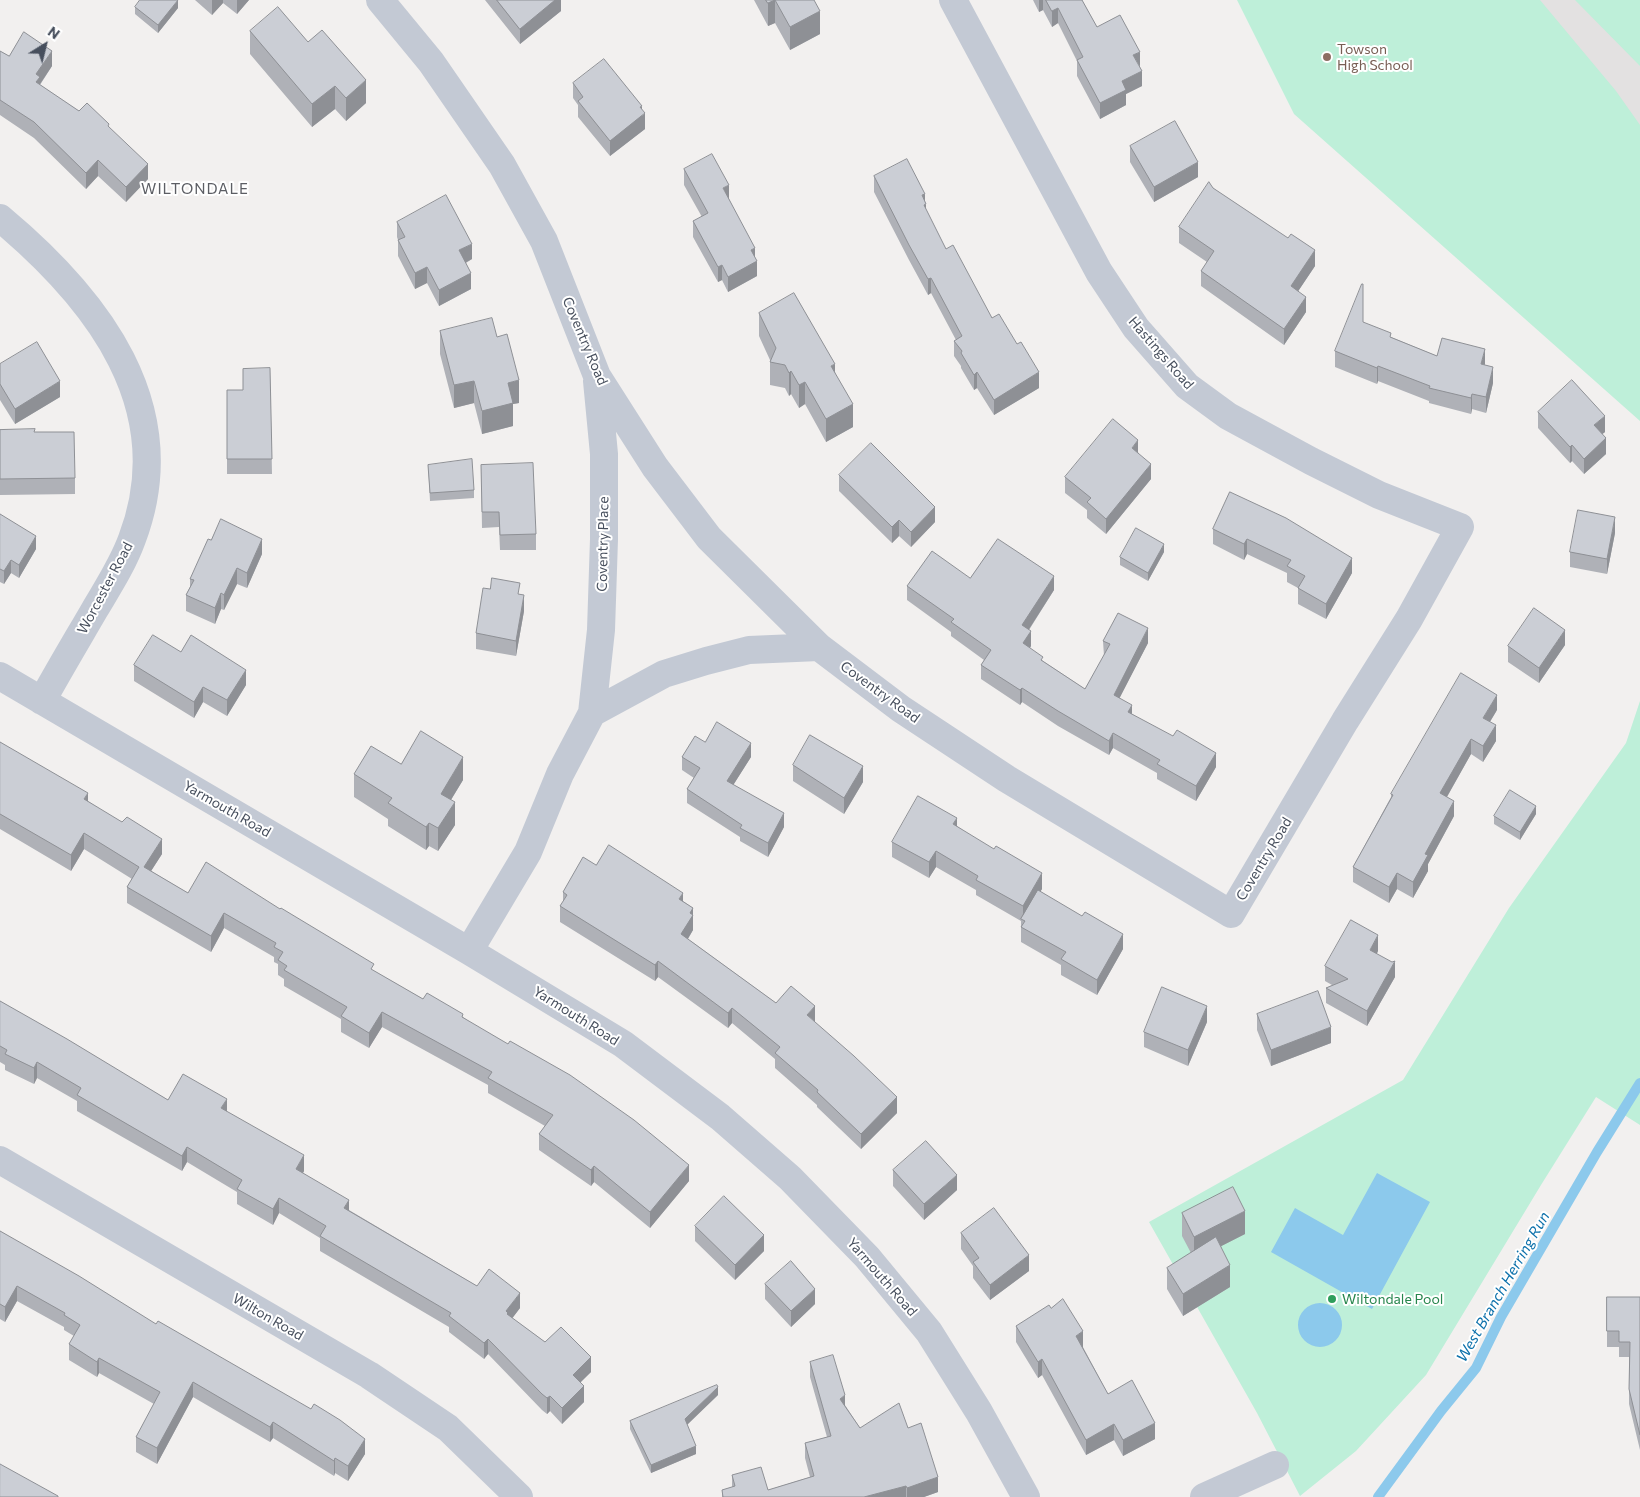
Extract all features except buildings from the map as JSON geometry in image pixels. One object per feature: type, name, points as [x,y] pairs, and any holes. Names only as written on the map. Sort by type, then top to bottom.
[{"type":"street","name":"Coventry Road","points":[[380,0],[431,62],[502,165],[544,241],[597,376],[655,467],[709,538],[819,647],[901,708],[1006,779],[1231,914],[1345,721],[1408,619],[1460,527]]},
{"type":"street","name":"Hastings Road","points":[[953,0],[1099,272],[1136,328],[1187,386],[1228,416],[1312,462],[1379,495],[1460,527]]},
{"type":"street","name":"Worcester Road","points":[[0,218],[47,261],[99,322],[120,354],[138,399],[146,436],[147,472],[143,506],[132,540],[116,574],[42,701]]},
{"type":"street","name":"Coventry Place","points":[[470,951],[528,852],[560,774],[592,713],[602,630],[604,539],[604,454],[597,376]]},
{"type":"street","points":[[592,713],[664,674],[706,661],[749,650],[819,647]]},
{"type":"street","name":"Yarmouth Road","points":[[0,676],[470,951],[623,1044],[720,1117],[790,1178],[867,1257],[929,1332],[979,1412],[1026,1497]]},
{"type":"street","name":"Wilton Road","points":[[0,1160],[369,1375],[448,1428],[520,1497]]},
{"type":"street","points":[[1204,1497],[1275,1465]]},
{"type":"shaded area","points":[[1535,0],[1640,0],[1640,172]]},
{"type":"green space","points":[[1237,0],[1540,0],[1616,91],[1640,125],[1640,421],[1294,114]]},
{"type":"green space","points":[[1575,0],[1640,0],[1640,66]]},
{"type":"green space","name":"Wiltondale Pool","points":[[1640,701],[1640,1125],[1596,1097],[1426,1375],[1356,1451],[1300,1496],[1257,1413],[1149,1222],[1403,1080],[1509,908],[1626,743]]},
{"type":"water","name":"Wiltondale Pool","points":[[1377,1173],[1430,1202],[1372,1309],[1271,1252],[1295,1208],[1343,1235]]},
{"type":"water","points":[[1324,1303],[1336,1309],[1341,1316],[1341,1334],[1336,1341],[1329,1346],[1316,1347],[1308,1344],[1301,1337],[1298,1321],[1301,1313],[1308,1306]]},
{"type":"waterway","name":"West Branch Herring Run","points":[[1378,1497],[1441,1411],[1476,1368],[1501,1317],[1597,1152],[1640,1083]]},
{"type":"place","name":"Towson High School","points":[[1327,57]]},
{"type":"place","name":"Wiltondale Pool","points":[[1332,1299]]},
{"type":"district","name":"WILTONDALE","points":[[195,189]]}]
